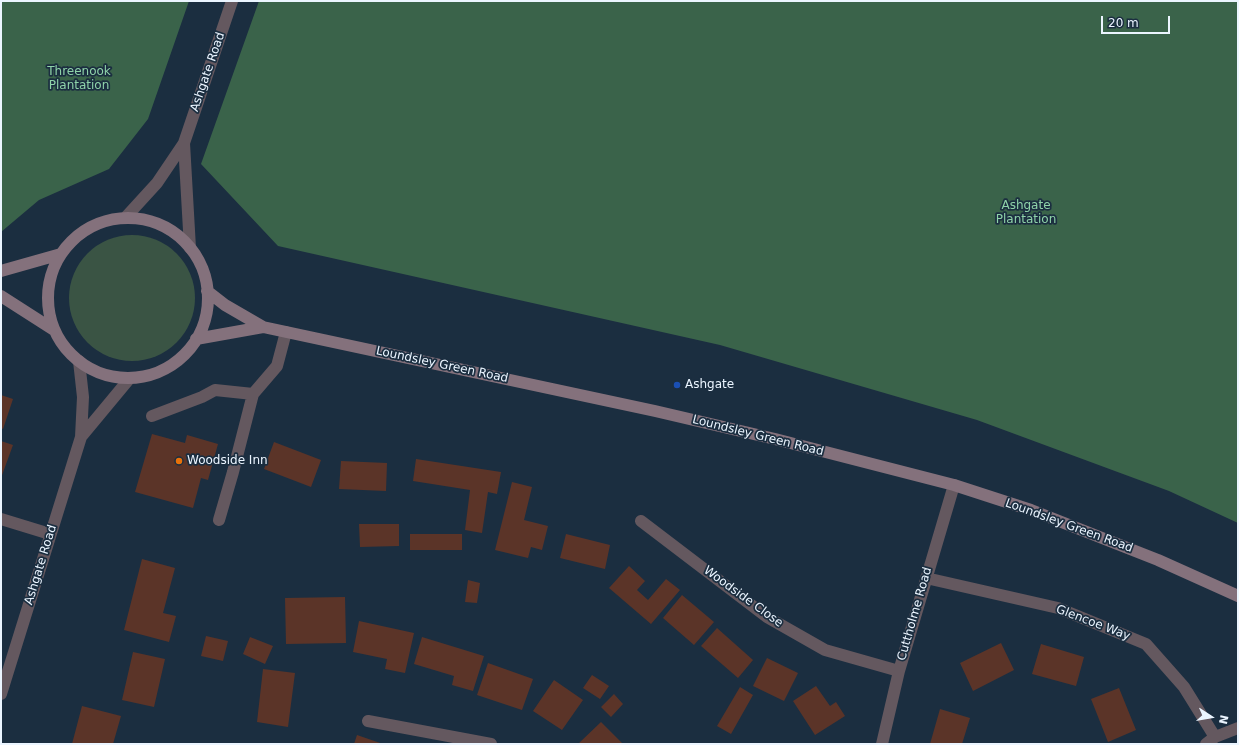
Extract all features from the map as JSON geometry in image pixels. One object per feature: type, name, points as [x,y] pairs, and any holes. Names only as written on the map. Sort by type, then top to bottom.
[{"type":"main road","points":[[125,218],[149,221],[172,231],[190,248],[205,276],[207,291],[204,319],[196,339],[184,355],[168,367],[150,375],[130,378],[112,376],[95,371],[79,361],[65,347],[54,330],[49,311],[48,291],[52,272],[61,254],[73,239],[88,228],[106,221],[125,218]]},
{"type":"main road","points":[[1,270],[61,254]]},
{"type":"main road","name":"Loundsley Green Road","points":[[207,291],[225,305],[263,327],[655,411],[775,439],[954,485],[1046,516],[1158,560],[1238,596]]},
{"type":"main road","points":[[1,296],[54,330]]},
{"type":"main road","name":"Loundsley Green Road","points":[[196,339],[263,327]]},
{"type":"street","name":"Ashgate Road","points":[[125,218],[157,183],[184,143],[232,1]]},
{"type":"street","name":"Ashgate Road","points":[[184,143],[190,248]]},
{"type":"street","points":[[219,520],[234,472],[253,394],[277,366],[286,332]]},
{"type":"street","name":"Ashgate Road","points":[[1,694],[81,437],[84,397],[79,361]]},
{"type":"street","name":"Ashgate Road","points":[[81,437],[130,378]]},
{"type":"street","points":[[152,416],[202,397],[215,390],[253,394]]},
{"type":"street","name":"Cuttholme Road","points":[[882,744],[899,671],[954,485]]},
{"type":"street","points":[[1,519],[50,534]]},
{"type":"street","name":"Woodside Close","points":[[641,521],[767,617],[825,650],[899,671]]},
{"type":"street","name":"Glencoe Way","points":[[926,578],[1058,608],[1146,644],[1184,687],[1211,740]]},
{"type":"street","points":[[368,721],[491,744]]},
{"type":"street","points":[[1211,740],[1238,728]]},
{"type":"green space","name":"Threenook Plantation","points":[[1,1],[189,1],[148,119],[109,169],[39,200],[1,232]]},
{"type":"green space","name":"Ashgate Plantation","points":[[259,1],[1238,1],[1238,523],[1169,491],[977,420],[720,345],[278,246],[201,164]]},
{"type":"green space","points":[[132,235],[144,236],[156,240],[172,249],[181,258],[190,274],[194,286],[194,310],[190,322],[181,338],[172,347],[156,356],[144,360],[132,361],[120,360],[108,356],[92,347],[83,338],[74,322],[70,310],[69,298],[70,286],[74,274],[83,258],[92,249],[108,240],[120,236]]},
{"type":"building","points":[[1,395],[13,399],[3,429],[1,428]]},
{"type":"building","name":"Woodside Inn","points":[[152,434],[185,443],[187,435],[218,444],[208,480],[201,478],[193,508],[135,492]]},
{"type":"building","points":[[1,441],[13,445],[1,478]]},
{"type":"building","points":[[274,442],[321,460],[311,487],[264,469]]},
{"type":"building","points":[[416,459],[501,472],[497,494],[488,492],[482,533],[465,530],[470,490],[413,481]]},
{"type":"building","points":[[341,461],[387,463],[386,491],[339,489]]},
{"type":"building","points":[[512,482],[532,487],[524,520],[548,526],[542,550],[531,547],[528,558],[495,550]]},
{"type":"building","points":[[359,524],[399,524],[399,546],[360,547]]},
{"type":"building","points":[[410,534],[462,534],[462,550],[410,550]]},
{"type":"building","points":[[566,534],[610,545],[605,569],[560,558]]},
{"type":"building","points":[[142,559],[175,568],[163,613],[176,616],[169,642],[124,630]]},
{"type":"building","points":[[629,566],[645,581],[637,590],[648,600],[666,579],[680,590],[651,624],[609,588]]},
{"type":"building","points":[[468,580],[480,583],[477,603],[465,602]]},
{"type":"building","points":[[682,595],[714,622],[694,645],[663,618]]},
{"type":"building","points":[[345,597],[346,643],[286,644],[285,598]]},
{"type":"building","points":[[359,621],[414,633],[405,673],[385,669],[387,659],[353,652]]},
{"type":"building","points":[[717,628],[753,660],[738,678],[701,646]]},
{"type":"building","points":[[206,636],[228,641],[223,661],[201,656]]},
{"type":"building","points":[[250,637],[273,646],[265,664],[243,654]]},
{"type":"building","points":[[422,637],[484,656],[473,691],[452,685],[454,676],[414,664]]},
{"type":"building","points":[[1001,643],[1014,670],[973,691],[960,663]]},
{"type":"building","points":[[1041,644],[1084,657],[1076,686],[1032,674]]},
{"type":"building","points":[[133,652],[165,659],[154,707],[122,700]]},
{"type":"building","points":[[767,658],[798,673],[784,701],[753,686]]},
{"type":"building","points":[[488,663],[533,679],[522,710],[477,695]]},
{"type":"building","points":[[263,669],[295,673],[288,727],[257,722]]},
{"type":"building","points":[[592,675],[609,686],[600,699],[583,688]]},
{"type":"building","points":[[554,680],[583,700],[562,730],[533,711]]},
{"type":"building","points":[[816,686],[830,706],[836,702],[845,716],[815,735],[793,701]]},
{"type":"building","points":[[740,687],[753,695],[731,734],[717,726]]},
{"type":"building","points":[[1119,688],[1136,730],[1108,742],[1091,699]]},
{"type":"building","points":[[614,694],[623,704],[611,717],[601,707]]},
{"type":"building","points":[[82,706],[121,716],[113,744],[72,744]]},
{"type":"building","points":[[940,709],[970,718],[962,744],[930,744]]},
{"type":"building","points":[[601,722],[623,744],[578,744]]},
{"type":"building","points":[[357,735],[383,744],[354,744]]},
{"type":"place","name":"Ashgate","points":[[677,385]]},
{"type":"place","name":"Woodside Inn","points":[[179,461]]}]
